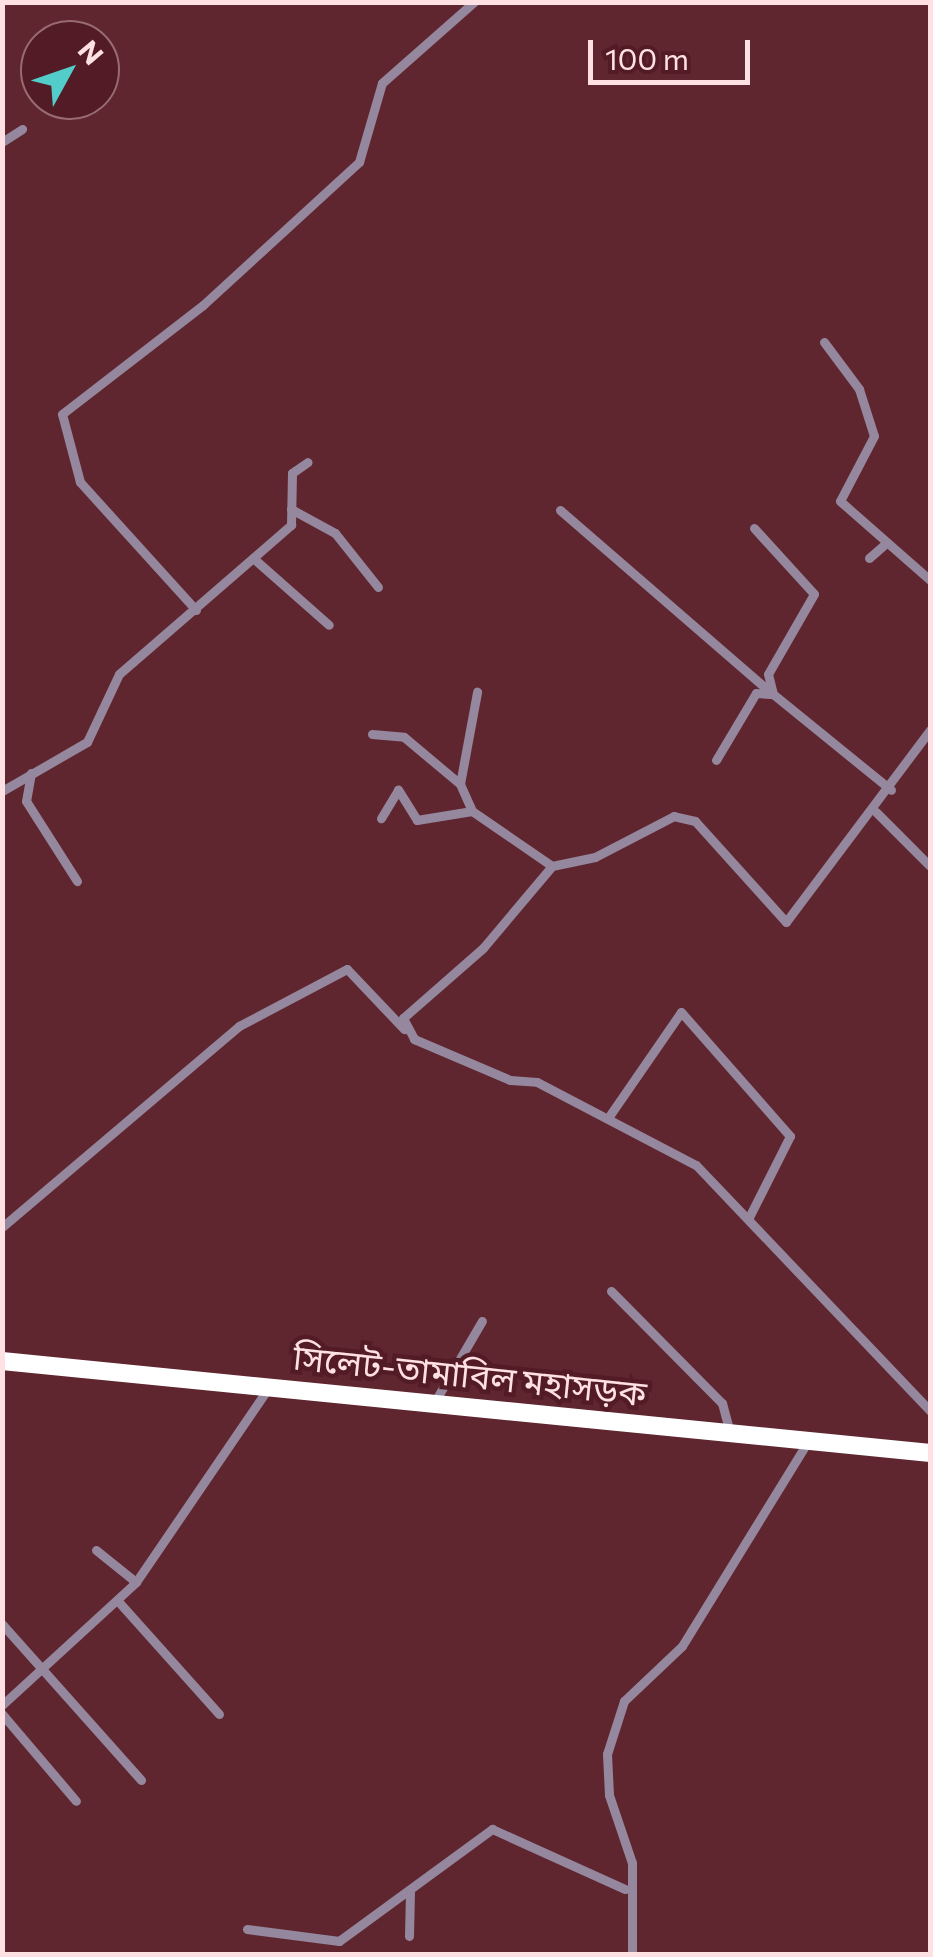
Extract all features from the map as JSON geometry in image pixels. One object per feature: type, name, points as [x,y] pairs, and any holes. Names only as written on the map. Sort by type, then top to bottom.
[{"type":"highway","name":"সিলেট-তামাবিল মহাসড়ক","points":[[2,1360],[930,1453]]},
{"type":"street","points":[[196,610],[80,482],[62,414],[203,305],[360,162],[382,83],[474,2]]},
{"type":"street","points":[[2,142],[22,129]]},
{"type":"street","points":[[824,342],[859,390],[874,436],[840,502],[930,580]]},
{"type":"street","points":[[2,791],[87,742],[119,674],[291,525],[292,473],[308,462]]},
{"type":"street","points":[[291,509],[335,533],[378,587]]},
{"type":"street","points":[[560,510],[891,790]]},
{"type":"street","points":[[754,528],[814,594],[768,674],[773,694]]},
{"type":"street","points":[[869,558],[886,543]]},
{"type":"street","points":[[253,558],[328,625]]},
{"type":"street","points":[[460,784],[477,692]]},
{"type":"street","points":[[716,760],[756,693],[773,694]]},
{"type":"street","points":[[404,1028],[403,1018],[483,948],[552,866],[684,816],[786,922],[876,812],[930,730]]},
{"type":"street","points":[[372,734],[404,738],[460,784],[472,811],[552,866]]},
{"type":"street","points":[[31,774],[26,801],[77,881]]},
{"type":"street","points":[[381,818],[398,790],[417,820],[472,811]]},
{"type":"street","points":[[876,812],[930,866]]},
{"type":"street","points":[[2,1227],[239,1026],[347,969],[404,1028],[610,1115],[696,1165],[930,1411]]},
{"type":"street","points":[[610,1115],[681,1012],[790,1136],[749,1217]]},
{"type":"street","points":[[611,1292],[722,1403],[730,1432]]},
{"type":"street","points":[[434,1403],[482,1321]]},
{"type":"street","points":[[2,1705],[136,1582],[269,1387]]},
{"type":"street","points":[[632,1954],[625,1889],[632,1862],[609,1795],[606,1754],[624,1701],[682,1646],[809,1439]]},
{"type":"street","points":[[96,1550],[136,1582]]},
{"type":"street","points":[[117,1600],[219,1714]]},
{"type":"street","points":[[2,1624],[141,1780]]},
{"type":"street","points":[[2,1714],[76,1801]]},
{"type":"street","points":[[246,1930],[338,1941],[492,1829],[625,1889]]},
{"type":"street","points":[[409,1936],[410,1890]]}]
